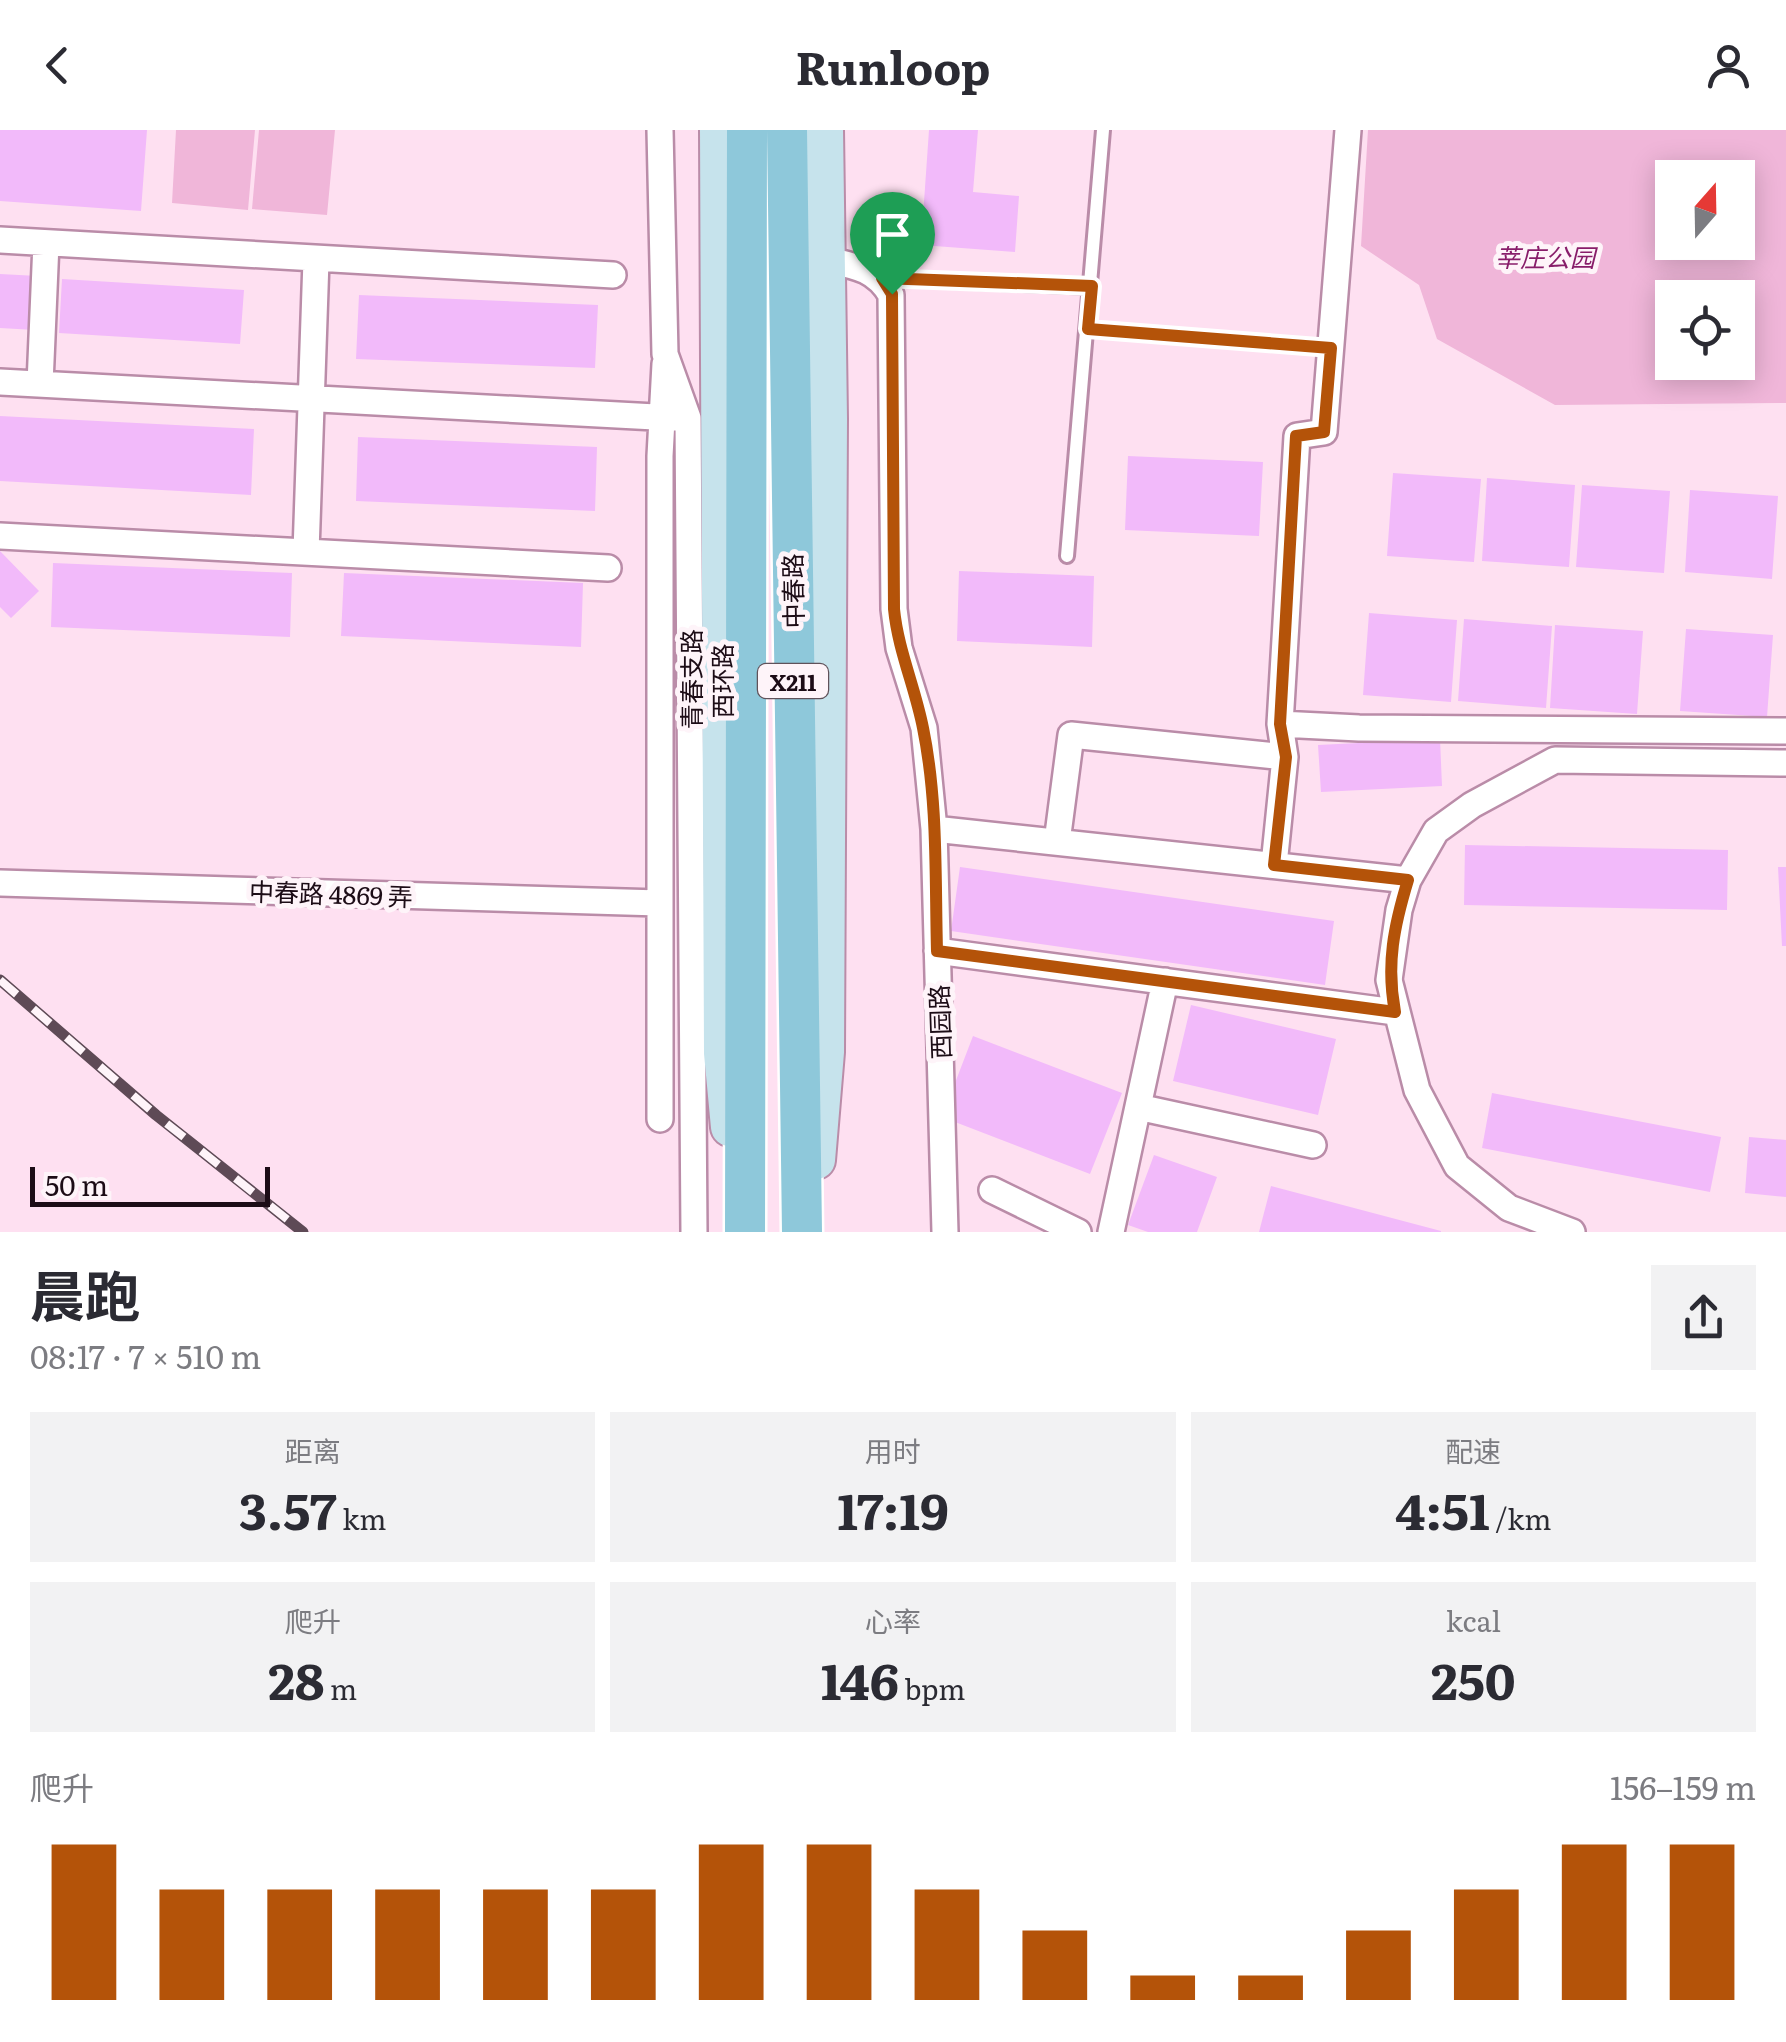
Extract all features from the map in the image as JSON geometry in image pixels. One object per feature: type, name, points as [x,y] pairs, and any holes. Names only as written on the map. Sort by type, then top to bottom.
[{"type":"main road","name":"西环路","points":[[719,130],[723,1053],[742,1232]]},
{"type":"main road","name":"中春路","points":[[742,1232],[747,130]]},
{"type":"main road","name":"中春路","points":[[787,130],[802,1232]]},
{"type":"main road","points":[[809,1232],[825,1052],[824,130]]},
{"type":"street","name":"青春支路","points":[[660,130],[665,354],[688,418],[694,1232]]},
{"type":"street","points":[[1274,865],[1286,757],[1280,724],[1296,436],[1324,432],[1348,130]]},
{"type":"street","points":[[0,240],[612,276]]},
{"type":"street","points":[[40,384],[46,242]]},
{"type":"street","points":[[306,552],[316,260]]},
{"type":"street","points":[[827,260],[860,266],[882,278]]},
{"type":"street","name":"西园路","points":[[882,278],[892,294],[894,609],[899,648],[924,728],[934,829],[945,1232]]},
{"type":"street","points":[[660,1119],[661,417],[665,354]]},
{"type":"street","points":[[0,382],[688,418]]},
{"type":"street","points":[[0,536],[608,568]]},
{"type":"street","points":[[1280,724],[1786,731]]},
{"type":"street","points":[[1057,842],[1071,735],[1286,757]]},
{"type":"street","points":[[1572,1232],[1507,1220],[1457,1166],[1417,1090],[1389,980],[1399,910],[1408,880],[1436,831],[1472,805],[1554,760],[1786,763]]},
{"type":"street","points":[[934,829],[1408,880]]},
{"type":"street","name":"中春路 4869 弄","points":[[2,884],[659,903]]},
{"type":"street","points":[[937,951],[1395,1012]]},
{"type":"street","points":[[1111,1232],[1165,982]]},
{"type":"street","points":[[1138,1107],[1314,1146]]},
{"type":"street","points":[[992,1190],[1078,1232]]},
{"type":"lane","points":[[1067,556],[1103,130]]},
{"type":"lane","points":[[882,278],[1092,286]]},
{"type":"lane","points":[[1088,329],[1331,348]]},
{"type":"green space","points":[[176,130],[255,130],[248,210],[172,203]]},
{"type":"green space","points":[[259,130],[335,130],[327,215],[252,209]]},
{"type":"green space","name":"莘庄公园","points":[[1368,130],[1786,130],[1786,403],[1555,405],[1437,339],[1419,285],[1361,246]]},
{"type":"building","points":[[0,130],[147,130],[141,211],[0,201]]},
{"type":"building","points":[[929,130],[978,130],[973,192],[1019,196],[1015,252],[921,245]]},
{"type":"building","points":[[0,274],[38,276],[35,330],[0,328]]},
{"type":"building","points":[[62,279],[244,290],[240,344],[59,333]]},
{"type":"building","points":[[359,295],[598,305],[595,368],[356,359]]},
{"type":"building","points":[[0,416],[254,429],[251,495],[0,481]]},
{"type":"building","points":[[358,437],[597,447],[595,511],[356,501]]},
{"type":"building","points":[[1128,456],[1263,462],[1259,536],[1125,530]]},
{"type":"building","points":[[1393,473],[1481,479],[1474,562],[1387,556]]},
{"type":"building","points":[[1487,478],[1575,485],[1569,567],[1482,561]]},
{"type":"building","points":[[1582,485],[1670,491],[1664,573],[1576,567]]},
{"type":"building","points":[[1690,490],[1778,496],[1772,579],[1685,572]]},
{"type":"building","points":[[0,551],[39,591],[11,618],[0,607]]},
{"type":"building","points":[[53,563],[292,573],[290,637],[51,627]]},
{"type":"building","points":[[959,571],[1094,576],[1092,647],[957,641]]},
{"type":"building","points":[[344,573],[583,583],[581,647],[341,636]]},
{"type":"building","points":[[1369,613],[1457,620],[1451,702],[1363,695]]},
{"type":"building","points":[[1464,619],[1552,626],[1546,708],[1458,701]]},
{"type":"building","points":[[1555,625],[1643,631],[1637,714],[1550,708]]},
{"type":"building","points":[[1686,629],[1773,635],[1767,717],[1680,711]]},
{"type":"building","points":[[1440,739],[1442,786],[1321,792],[1318,745]]},
{"type":"building","points":[[1465,845],[1728,850],[1727,910],[1464,905]]},
{"type":"building","points":[[960,867],[1334,921],[1325,985],[951,931]]},
{"type":"building","points":[[1778,867],[1786,867],[1786,946],[1782,946]]},
{"type":"building","points":[[1191,1005],[1336,1039],[1318,1115],[1173,1081]]},
{"type":"building","points":[[973,1036],[1122,1093],[1090,1174],[942,1117]]},
{"type":"building","points":[[1492,1093],[1721,1137],[1710,1192],[1482,1148]]},
{"type":"building","points":[[1749,1137],[1786,1140],[1786,1197],[1745,1193]]},
{"type":"building","points":[[1154,1155],[1217,1177],[1197,1232],[1148,1232],[1128,1225]]},
{"type":"building","points":[[1271,1186],[1441,1231],[1441,1232],[1259,1232]]},
{"type":"railway","points":[[0,980],[156,1115],[303,1232]]},
{"type":"route","points":[[882,278],[1092,286],[1088,329],[1331,348],[1324,432],[1296,436],[1280,724],[1286,757],[1274,865],[1408,880],[1399,910],[1389,980],[1395,1012],[937,951],[930,775],[924,728],[899,648],[894,609],[892,294],[882,278]]}]
